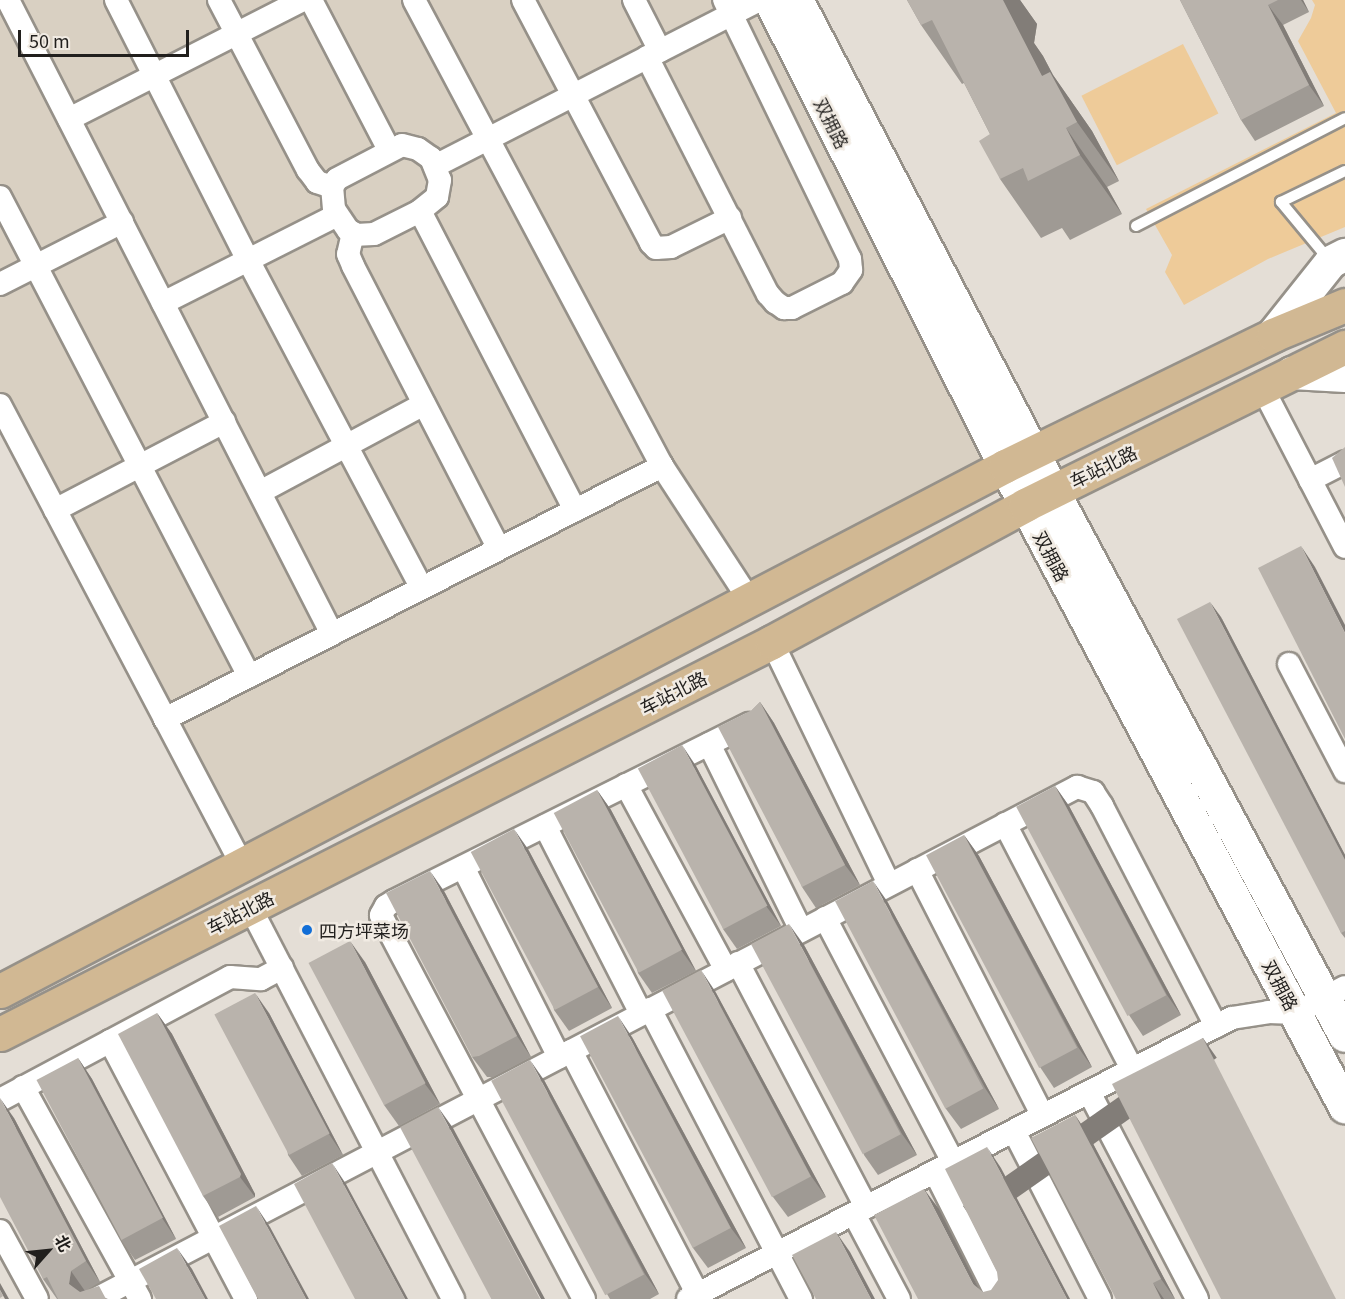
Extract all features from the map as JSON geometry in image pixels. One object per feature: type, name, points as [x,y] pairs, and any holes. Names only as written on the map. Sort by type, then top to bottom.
[{"type":"main road","name":"双拥路","points":[[770,0],[1005,466],[1039,498],[1335,992],[1345,1036]]},
{"type":"main road","name":"双拥路","points":[[797,0],[1034,452],[1039,498],[1345,1107]]},
{"type":"main road","points":[[1273,335],[1338,259]]},
{"type":"main road","points":[[0,991],[748,598],[1005,466],[1273,335],[1345,305]]},
{"type":"main road","name":"车站北路","points":[[0,1034],[772,642],[1039,498],[1345,347]]},
{"type":"main road","points":[[1292,373],[1345,376]]},
{"type":"street","points":[[8,0],[332,634]]},
{"type":"street","points":[[116,0],[248,260],[422,588]]},
{"type":"street","points":[[219,0],[308,170],[317,182],[332,187]]},
{"type":"street","points":[[69,119],[303,0]]},
{"type":"street","points":[[311,0],[388,150]]},
{"type":"street","points":[[414,0],[662,466],[748,598]]},
{"type":"street","points":[[523,0],[645,236],[656,248],[671,247],[730,218]]},
{"type":"street","points":[[634,0],[654,54],[768,294],[784,308],[792,308],[842,283],[851,270],[850,259],[728,7]]},
{"type":"street","points":[[435,166],[654,54],[728,7],[759,0]]},
{"type":"street","points":[[410,146],[425,153],[435,166],[440,180],[439,192],[434,202],[374,234],[365,236],[353,233],[337,215],[332,198],[332,187],[346,172],[388,150],[410,146]]},
{"type":"street","points":[[0,197],[249,676]]},
{"type":"street","points":[[420,211],[575,510]]},
{"type":"street","points":[[163,303],[337,215]]},
{"type":"street","points":[[0,285],[122,222]]},
{"type":"street","points":[[353,233],[348,254],[353,266],[499,549]]},
{"type":"street","points":[[1262,387],[1345,547]]},
{"type":"street","points":[[260,492],[424,404]]},
{"type":"street","points":[[0,405],[242,865]]},
{"type":"street","points":[[55,510],[224,422]]},
{"type":"street","points":[[1310,480],[1345,462]]},
{"type":"street","points":[[165,719],[662,466]]},
{"type":"street","points":[[772,642],[890,884]]},
{"type":"street","points":[[1289,664],[1345,771]]},
{"type":"street","points":[[584,1299],[381,915],[386,906],[394,901],[760,719]]},
{"type":"street","points":[[709,744],[801,930]]},
{"type":"street","points":[[626,785],[732,967],[860,1210],[899,1299]]},
{"type":"street","points":[[96,1299],[135,1290],[213,1238],[1077,787],[1093,792],[1216,1026]]},
{"type":"street","points":[[1005,824],[1132,1069]]},
{"type":"street","points":[[545,826],[801,1299]]},
{"type":"street","points":[[463,867],[695,1297],[1216,1026],[1244,1014],[1296,1013],[1335,992]]},
{"type":"street","points":[[917,870],[1043,1116]]},
{"type":"street","points":[[250,907],[453,1299]]},
{"type":"street","points":[[825,918],[944,1167],[999,1299]]},
{"type":"street","points":[[0,1100],[230,977],[261,979],[282,968]]},
{"type":"street","points":[[110,1041],[246,1299]]},
{"type":"street","points":[[23,1087],[135,1290]]},
{"type":"street","points":[[1089,1092],[1197,1299]]},
{"type":"street","points":[[1014,1131],[1100,1299]]},
{"type":"street","points":[[0,1231],[37,1299]]},
{"type":"lane","points":[[1136,226],[1345,118]]},
{"type":"lane","points":[[1338,259],[1281,202],[1345,171]]},
{"type":"shaded area","points":[[0,0],[763,0],[1005,466],[242,865],[0,405]]},
{"type":"shaded area","points":[[1312,0],[1345,0],[1345,227],[1268,259],[1184,305],[1165,272],[1172,255],[1146,209],[1336,113],[1298,41],[1311,18],[1315,5]]},
{"type":"shaded area","points":[[1183,44],[1218,113],[1117,165],[1081,96]]},
{"type":"building","points":[[907,0],[1003,0],[1042,76],[1050,72],[1077,122],[1066,128],[1080,155],[1028,181],[1023,168],[1000,179],[979,141],[990,134],[932,20],[921,25]]},
{"type":"building","points":[[1180,0],[1278,0],[1268,5],[1309,85],[1241,120]]},
{"type":"building","points":[[1345,447],[1345,487],[1332,458]]},
{"type":"building","points":[[1301,546],[1345,633],[1345,739],[1258,568]]},
{"type":"building","points":[[1210,602],[1345,860],[1345,931],[1341,933],[1177,619]]},
{"type":"building","points":[[760,702],[845,865],[802,887],[718,727],[752,710]]},
{"type":"building","points":[[682,745],[767,906],[723,929],[638,768]]},
{"type":"building","points":[[1055,786],[1166,995],[1127,1016],[1016,807]]},
{"type":"building","points":[[597,790],[682,950],[639,973],[554,813]]},
{"type":"building","points":[[514,829],[598,987],[555,1010],[471,852]]},
{"type":"building","points":[[964,835],[1077,1048],[1039,1068],[926,855]]},
{"type":"building","points":[[430,871],[517,1036],[479,1056],[472,1057],[386,893]]},
{"type":"building","points":[[873,881],[983,1088],[945,1109],[835,901]]},
{"type":"building","points":[[789,924],[901,1134],[863,1154],[751,944]]},
{"type":"building","points":[[350,941],[426,1083],[384,1105],[309,963]]},
{"type":"building","points":[[701,970],[811,1177],[772,1197],[662,991]]},
{"type":"building","points":[[255,993],[330,1133],[289,1155],[214,1015]]},
{"type":"building","points":[[157,1013],[241,1174],[240,1177],[203,1196],[118,1034]]},
{"type":"building","points":[[618,1016],[731,1228],[693,1248],[580,1036]]},
{"type":"building","points":[[1203,1038],[1336,1299],[1221,1299],[1112,1084]]},
{"type":"building","points":[[78,1058],[163,1218],[121,1240],[37,1080]]},
{"type":"building","points":[[530,1060],[644,1275],[605,1295],[491,1081]]},
{"type":"building","points":[[0,1098],[86,1261],[71,1271],[69,1284],[80,1292],[99,1286],[106,1299],[58,1299],[47,1277],[43,1279],[0,1197]]},
{"type":"building","points":[[438,1107],[540,1299],[491,1299],[400,1127]]},
{"type":"building","points":[[1075,1115],[1161,1279],[1153,1283],[1161,1299],[1116,1299],[1031,1138]]},
{"type":"building","points":[[987,1147],[1067,1299],[918,1299],[874,1215],[924,1189],[973,1284],[983,1292],[991,1290],[998,1280],[997,1272],[945,1169]]},
{"type":"building","points":[[332,1163],[405,1299],[355,1299],[294,1184]]},
{"type":"building","points":[[256,1206],[306,1299],[258,1299],[219,1226]]},
{"type":"building","points":[[836,1232],[871,1299],[816,1299],[792,1255]]},
{"type":"building","points":[[177,1248],[205,1299],[156,1299],[139,1269]]},
{"type":"place","name":"四方坪菜场","points":[[307,930]]}]
